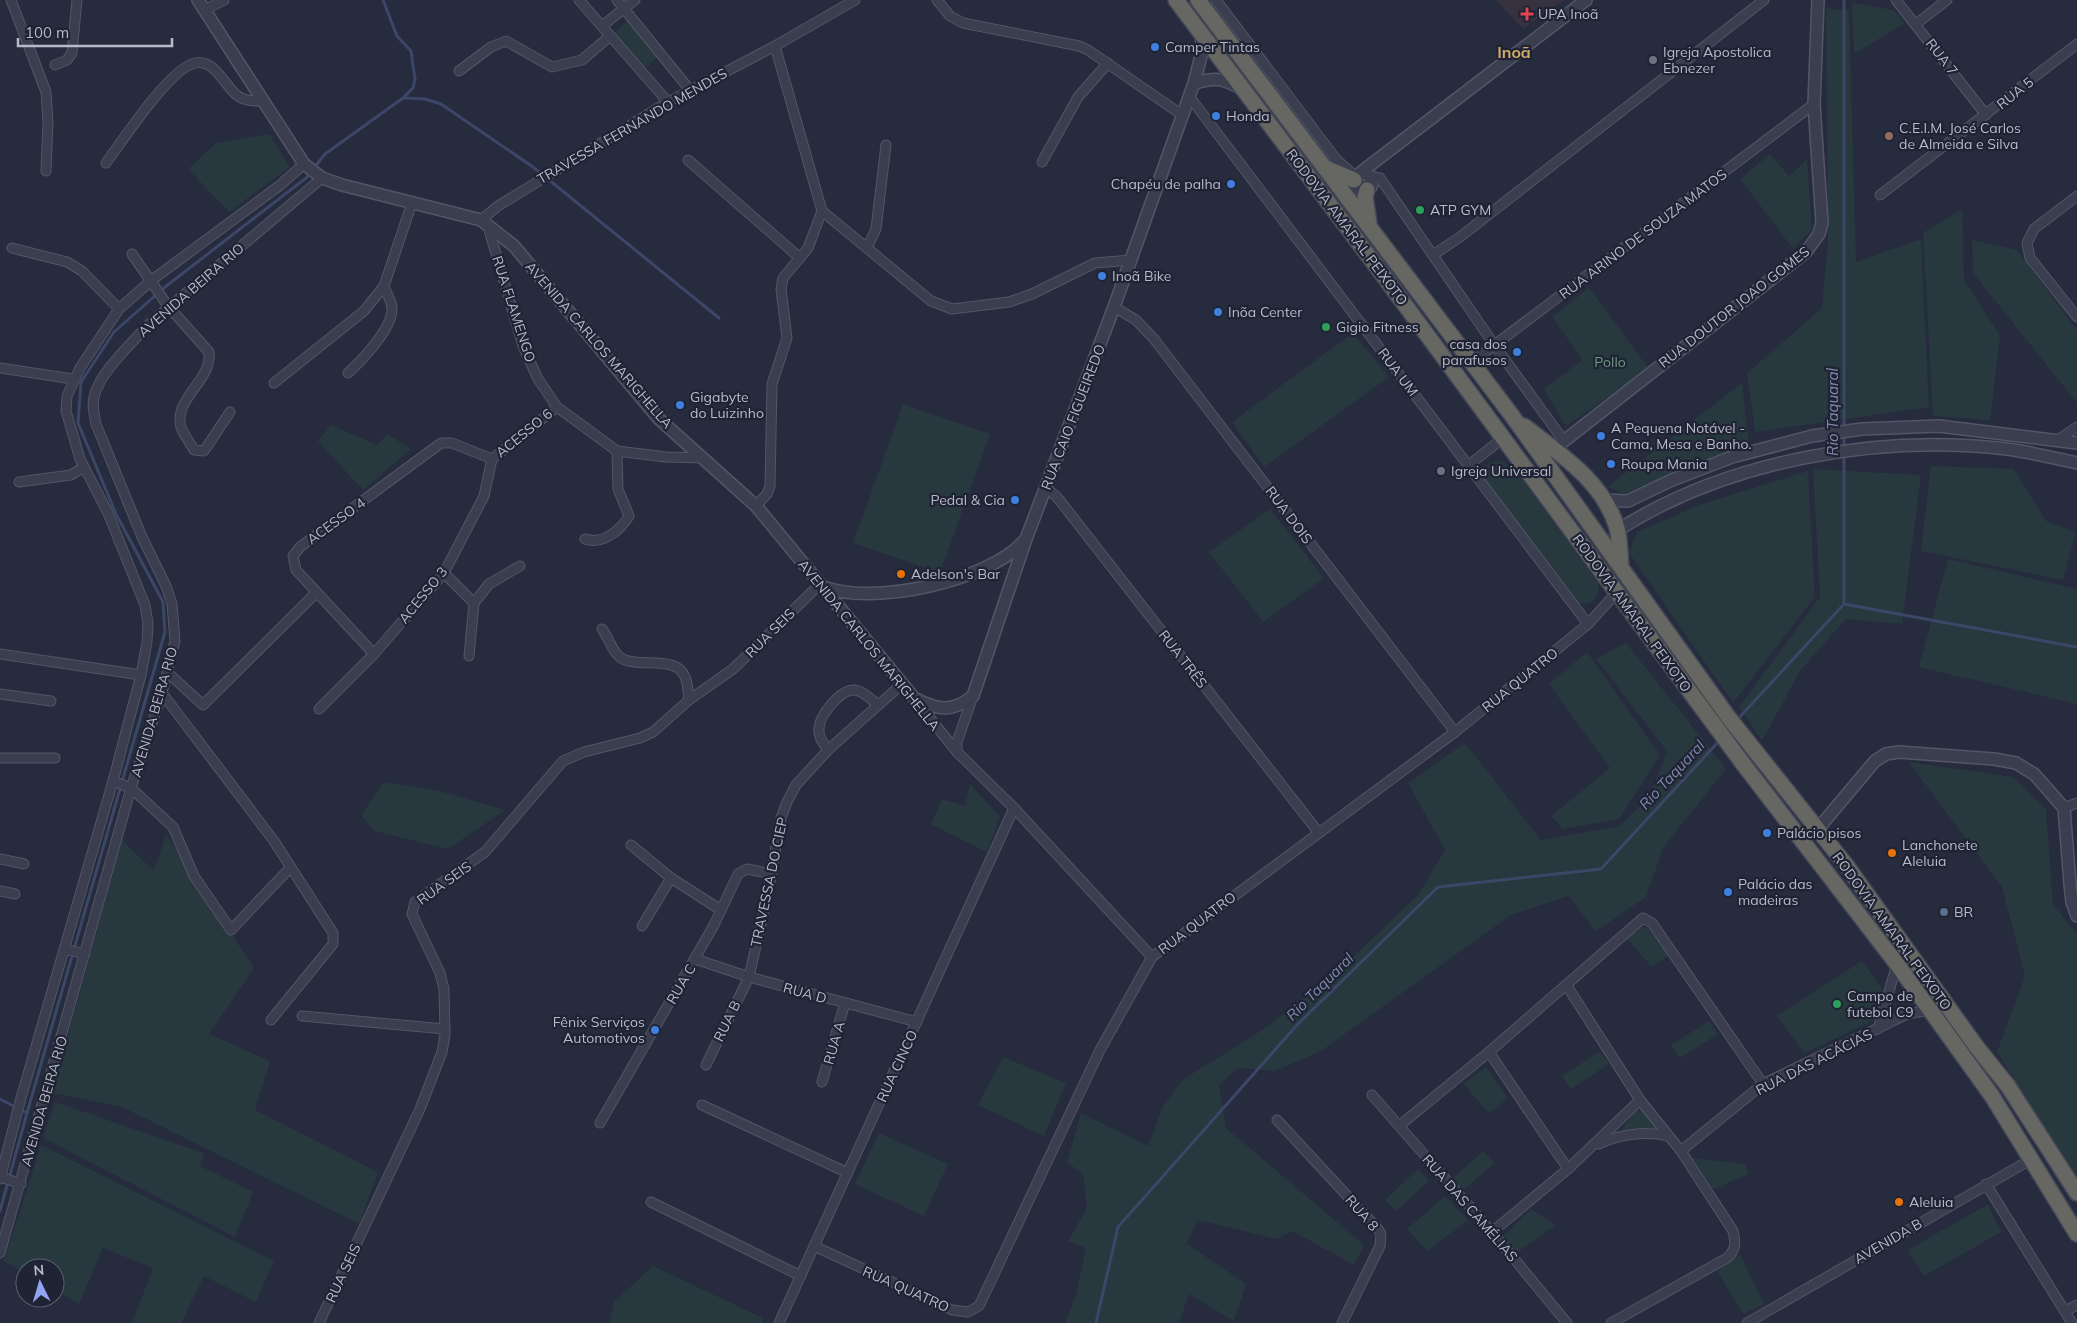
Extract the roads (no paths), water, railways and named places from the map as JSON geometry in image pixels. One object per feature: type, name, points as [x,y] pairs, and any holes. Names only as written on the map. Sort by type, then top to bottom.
[{"type":"highway","name":"RODOVIA AMARAL PEIXOTO","points":[[1176,0],[1246,91],[1716,728],[1898,964],[2009,1122],[2030,1160],[2077,1234]]},
{"type":"highway","name":"RODOVIA AMARAL PEIXOTO","points":[[1198,0],[1513,417],[1729,718],[1846,865],[1976,1046],[2008,1086],[2077,1194]]},
{"type":"highway","points":[[1323,166],[1336,174],[1364,180],[1370,227]]},
{"type":"highway","points":[[1513,417],[1559,444],[1604,500],[1618,530],[1622,568]]},
{"type":"street","points":[[11,0],[46,92],[48,122],[46,171]]},
{"type":"street","points":[[55,65],[67,60],[72,53],[77,0]]},
{"type":"street","points":[[198,0],[261,101],[312,171]]},
{"type":"street","points":[[205,10],[224,0]]},
{"type":"street","points":[[579,0],[668,102]]},
{"type":"street","points":[[602,26],[620,4],[635,0]]},
{"type":"street","name":"TRAVESSA FERNANDO MENDES","points":[[484,221],[498,206],[668,102],[775,46],[843,3],[855,0]]},
{"type":"street","points":[[938,0],[950,16],[963,23],[1079,46],[1108,63],[1182,115]]},
{"type":"street","points":[[1216,0],[1336,159],[1364,180],[1380,178],[1495,346],[1559,444]]},
{"type":"street","points":[[1364,180],[1381,165],[1386,154],[1586,0]]},
{"type":"street","points":[[1433,255],[1460,237],[1764,0]]},
{"type":"street","name":"RUA DOUTOR JOAO GOMES","points":[[1559,444],[1806,252],[1814,243],[1822,222],[1814,104],[1818,0]]},
{"type":"street","name":"RUA 7","points":[[1896,0],[1986,115]]},
{"type":"street","points":[[1916,24],[1947,0]]},
{"type":"street","points":[[620,4],[690,90]]},
{"type":"street","name":"RUA CAIO FIGUEIREDO","points":[[957,752],[957,742],[1026,539],[1114,307],[1194,83],[1202,52],[1201,33]]},
{"type":"street","points":[[459,72],[491,47],[506,41],[552,67],[582,60],[610,36]]},
{"type":"street","name":"RUA 5","points":[[1880,195],[2077,44]]},
{"type":"street","points":[[775,46],[822,211],[932,301],[952,309],[1009,302],[1032,294],[1095,263],[1131,260]]},
{"type":"street","points":[[106,163],[155,96],[182,70],[195,63],[204,63],[215,70],[236,95],[246,101],[261,101]]},
{"type":"street","points":[[1042,162],[1078,97],[1108,63]]},
{"type":"street","points":[[1194,83],[1218,79],[1246,91]]},
{"type":"street","name":"RUA UM","points":[[1189,96],[1588,624]]},
{"type":"street","name":"RUA ARINO DE SOUZA MATOS","points":[[1472,362],[1814,104]]},
{"type":"street","points":[[866,248],[876,229],[886,145]]},
{"type":"street","points":[[688,160],[800,258]]},
{"type":"street","name":"AVENIDA CARLOS MARIGHELLA","points":[[312,171],[412,203],[484,221],[514,246],[659,419],[756,506],[957,752],[1014,808],[1152,957]]},
{"type":"street","name":"AVENIDA BEIRA RIO","points":[[2,1178],[16,1113],[116,782],[141,675],[148,623],[144,605],[108,513],[84,467],[70,429],[66,411],[67,396],[73,380],[119,309],[152,280],[280,186],[312,171]]},
{"type":"street","name":"AVENIDA BEIRA RIO","points":[[0,1253],[17,1183],[129,788],[162,694],[175,641],[172,604],[96,424],[93,406],[98,385],[122,353],[168,306],[312,171]]},
{"type":"street","points":[[2077,196],[2034,230],[2027,243],[2030,258],[2077,317]]},
{"type":"street","points":[[274,383],[364,311],[384,286],[412,203]]},
{"type":"street","points":[[756,506],[767,494],[770,486],[772,384],[787,338],[781,289],[783,278],[808,248],[822,211]]},
{"type":"street","name":"RUA FLAMENGO","points":[[484,221],[523,346],[538,378],[557,407],[617,450],[704,458]]},
{"type":"street","points":[[12,248],[67,262],[82,271],[119,309]]},
{"type":"street","points":[[132,254],[152,280],[168,306],[208,352],[208,367],[182,406],[180,418],[182,429],[194,450],[204,451],[230,412]]},
{"type":"street","points":[[348,373],[370,353],[390,316],[392,308],[384,286]]},
{"type":"street","name":"RUA DOIS","points":[[1114,307],[1136,320],[1154,338],[1456,732]]},
{"type":"street","points":[[0,368],[73,380]]},
{"type":"street","name":"ACESSO 6","points":[[492,459],[557,407]]},
{"type":"street","points":[[1604,500],[1628,501],[1672,480],[1732,457],[1812,436],[1862,429],[1939,426],[2059,439],[2077,443]]},
{"type":"street","points":[[2059,439],[2077,428]]},
{"type":"street","points":[[2007,449],[2008,433]]},
{"type":"street","points":[[1469,465],[1503,438]]},
{"type":"street","name":"ACESSO 4","points":[[374,654],[316,594],[296,570],[293,556],[300,548],[441,443],[452,443],[492,459]]},
{"type":"street","points":[[1618,530],[1637,518],[1739,475],[1817,454],[1866,448],[1927,445],[2007,449],[2077,464]]},
{"type":"street","points":[[585,539],[593,542],[601,541],[626,522],[629,516],[618,489],[617,450]]},
{"type":"street","name":"ACESSO 3","points":[[319,709],[374,654],[444,573],[484,496],[492,459]]},
{"type":"street","points":[[19,482],[71,475],[84,467]]},
{"type":"street","name":"RUA TRÊS","points":[[1046,488],[1057,497],[1319,833]]},
{"type":"street","points":[[1628,501],[1637,518]]},
{"type":"street","points":[[821,585],[858,595],[893,592],[950,580],[982,570],[1006,558],[1026,539]]},
{"type":"street","points":[[1006,558],[1015,562],[1017,570]]},
{"type":"street","points":[[469,656],[474,604],[489,584],[520,566]]},
{"type":"street","points":[[444,573],[474,604]]},
{"type":"street","name":"RUA SEIS","points":[[320,1323],[420,1108],[442,1052],[445,1029],[444,989],[440,973],[412,914],[415,902],[485,852],[563,761],[584,752],[640,738],[653,732],[689,700],[733,669],[821,585]]},
{"type":"street","name":"RUA QUATRO","points":[[814,1246],[952,1310],[968,1312],[979,1306],[1100,1050],[1152,957],[1456,732],[1588,624],[1617,592]]},
{"type":"street","points":[[167,672],[203,705],[316,594]]},
{"type":"street","points":[[845,614],[850,601],[858,595]]},
{"type":"street","points":[[602,629],[616,654],[622,659],[676,667],[684,675],[689,700]]},
{"type":"street","points":[[0,654],[141,675]]},
{"type":"street","name":"TRAVESSA DO CIEP","points":[[749,977],[772,874],[781,818],[787,802],[796,785],[828,750],[902,684]]},
{"type":"street","points":[[828,750],[820,740],[821,718],[841,696],[852,690],[862,692],[878,705]]},
{"type":"street","points":[[0,694],[51,701]]},
{"type":"street","points":[[162,694],[247,804],[328,924],[334,938],[333,944],[271,1020]]},
{"type":"street","points":[[914,698],[933,707],[946,709],[960,705],[973,696]]},
{"type":"street","points":[[1817,830],[1876,761],[1886,754],[1899,752],[1994,759],[2016,763],[2034,774],[2064,808],[2073,884],[2072,902],[2077,916]]},
{"type":"street","points":[[0,758],[54,758]]},
{"type":"street","points":[[116,782],[129,788],[173,827],[194,876],[231,930],[290,868]]},
{"type":"street","points":[[2064,808],[2077,803]]},
{"type":"street","name":"RUA CINCO","points":[[779,1323],[1014,808]]},
{"type":"street","points":[[631,845],[671,878],[721,910]]},
{"type":"street","points":[[0,859],[24,864]]},
{"type":"street","name":"RUA C","points":[[600,1123],[695,959],[738,874],[742,870],[748,869],[772,874]]},
{"type":"street","points":[[642,926],[671,878]]},
{"type":"street","points":[[0,891],[15,894]]},
{"type":"street","points":[[1399,1126],[1567,986],[1639,920],[1646,918],[1652,923],[1763,1084]]},
{"type":"street","points":[[66,950],[82,953]]},
{"type":"street","name":"RUA D","points":[[695,959],[749,977],[917,1022]]},
{"type":"street","name":"RUA DAS ACÁCIAS","points":[[1878,1029],[1898,964]]},
{"type":"street","name":"RUA B","points":[[706,1065],[749,977]]},
{"type":"street","points":[[1567,986],[1640,1100],[1681,1151],[1733,1231],[1736,1248],[1727,1258],[1611,1323]]},
{"type":"street","name":"RUA A","points":[[822,1082],[845,1003]]},
{"type":"street","name":"RUA DAS ACÁCIAS","points":[[1681,1151],[1763,1084],[1907,1014],[1931,1010]]},
{"type":"street","points":[[302,1016],[445,1029]]},
{"type":"street","points":[[1489,1052],[1568,1169]]},
{"type":"street","name":"RUA DAS CAMÉLIAS","points":[[1372,1095],[1492,1232],[1567,1323]]},
{"type":"street","points":[[1492,1232],[1568,1169],[1640,1100]]},
{"type":"street","points":[[702,1105],[848,1173]]},
{"type":"street","name":"RUA 8","points":[[1277,1120],[1381,1234],[1380,1246],[1342,1323]]},
{"type":"street","points":[[1592,1147],[1627,1135],[1652,1134],[1668,1136]]},
{"type":"street","name":"AVENIDA B","points":[[1747,1323],[2030,1160]]},
{"type":"street","points":[[2,1178],[17,1183]]},
{"type":"street","points":[[1986,1184],[2072,1323]]},
{"type":"street","points":[[651,1202],[801,1276]]},
{"type":"street","points":[[2065,1311],[2077,1304]]},
{"type":"waterway","points":[[27,1113],[165,632],[163,602],[116,514],[78,423],[81,382],[114,332],[165,287],[306,178],[325,154],[403,98],[413,88],[415,79],[411,51],[397,36],[383,0]]},
{"type":"waterway","name":"Rio Taquaral","points":[[1737,720],[1844,604],[1844,0]]},
{"type":"waterway","points":[[404,98],[425,99],[441,104],[533,167],[719,318]]},
{"type":"waterway","points":[[1844,604],[2077,647]]},
{"type":"waterway","name":"Rio Taquaral","points":[[1096,1323],[1118,1227],[1298,1024],[1438,887],[1601,869],[1720,740]]},
{"type":"waterway","points":[[0,1099],[27,1113],[0,1211]]},
{"type":"place","name":"UPA Inoã","points":[[1527,14]]},
{"type":"place","name":"Camper Tintas","points":[[1155,47]]},
{"type":"place","name":"Igreja Apostolica Ebnezer","points":[[1653,60]]},
{"type":"place","name":"Honda","points":[[1216,116]]},
{"type":"place","name":"C.E.I.M. José Carlos de Almeida e Silva","points":[[1889,136]]},
{"type":"place","name":"Chapéu de palha","points":[[1231,184]]},
{"type":"place","name":"ATP GYM","points":[[1420,210]]},
{"type":"place","name":"Inoã Bike","points":[[1102,276]]},
{"type":"place","name":"Inõa Center","points":[[1218,312]]},
{"type":"place","name":"Gigio Fitness","points":[[1326,327]]},
{"type":"place","name":"casa dos parafusos","points":[[1517,352]]},
{"type":"place","name":"Gigabyte do Luizinho","points":[[680,405]]},
{"type":"place","name":"A Pequena Notável - Cama, Mesa e Banho.","points":[[1601,436]]},
{"type":"place","name":"Roupa Mania","points":[[1611,464]]},
{"type":"place","name":"Igreja Universal","points":[[1441,471]]},
{"type":"place","name":"Pedal & Cia","points":[[1015,500]]},
{"type":"place","name":"Adelson's Bar","points":[[901,574]]},
{"type":"place","name":"Palácio pisos","points":[[1767,833]]},
{"type":"place","name":"Lanchonete Aleluia","points":[[1892,853]]},
{"type":"place","name":"Palácio das madeiras","points":[[1728,892]]},
{"type":"place","name":"BR","points":[[1944,912]]},
{"type":"place","name":"Campo de futebol C9","points":[[1837,1004]]},
{"type":"place","name":"Fênix Serviços Automotivos","points":[[655,1030]]},
{"type":"place","name":"Aleluia","points":[[1899,1202]]},
{"type":"district","name":"Inoã","points":[[1514,52]]},
{"type":"park label","name":"Pollo","points":[[1610,362]]}]
